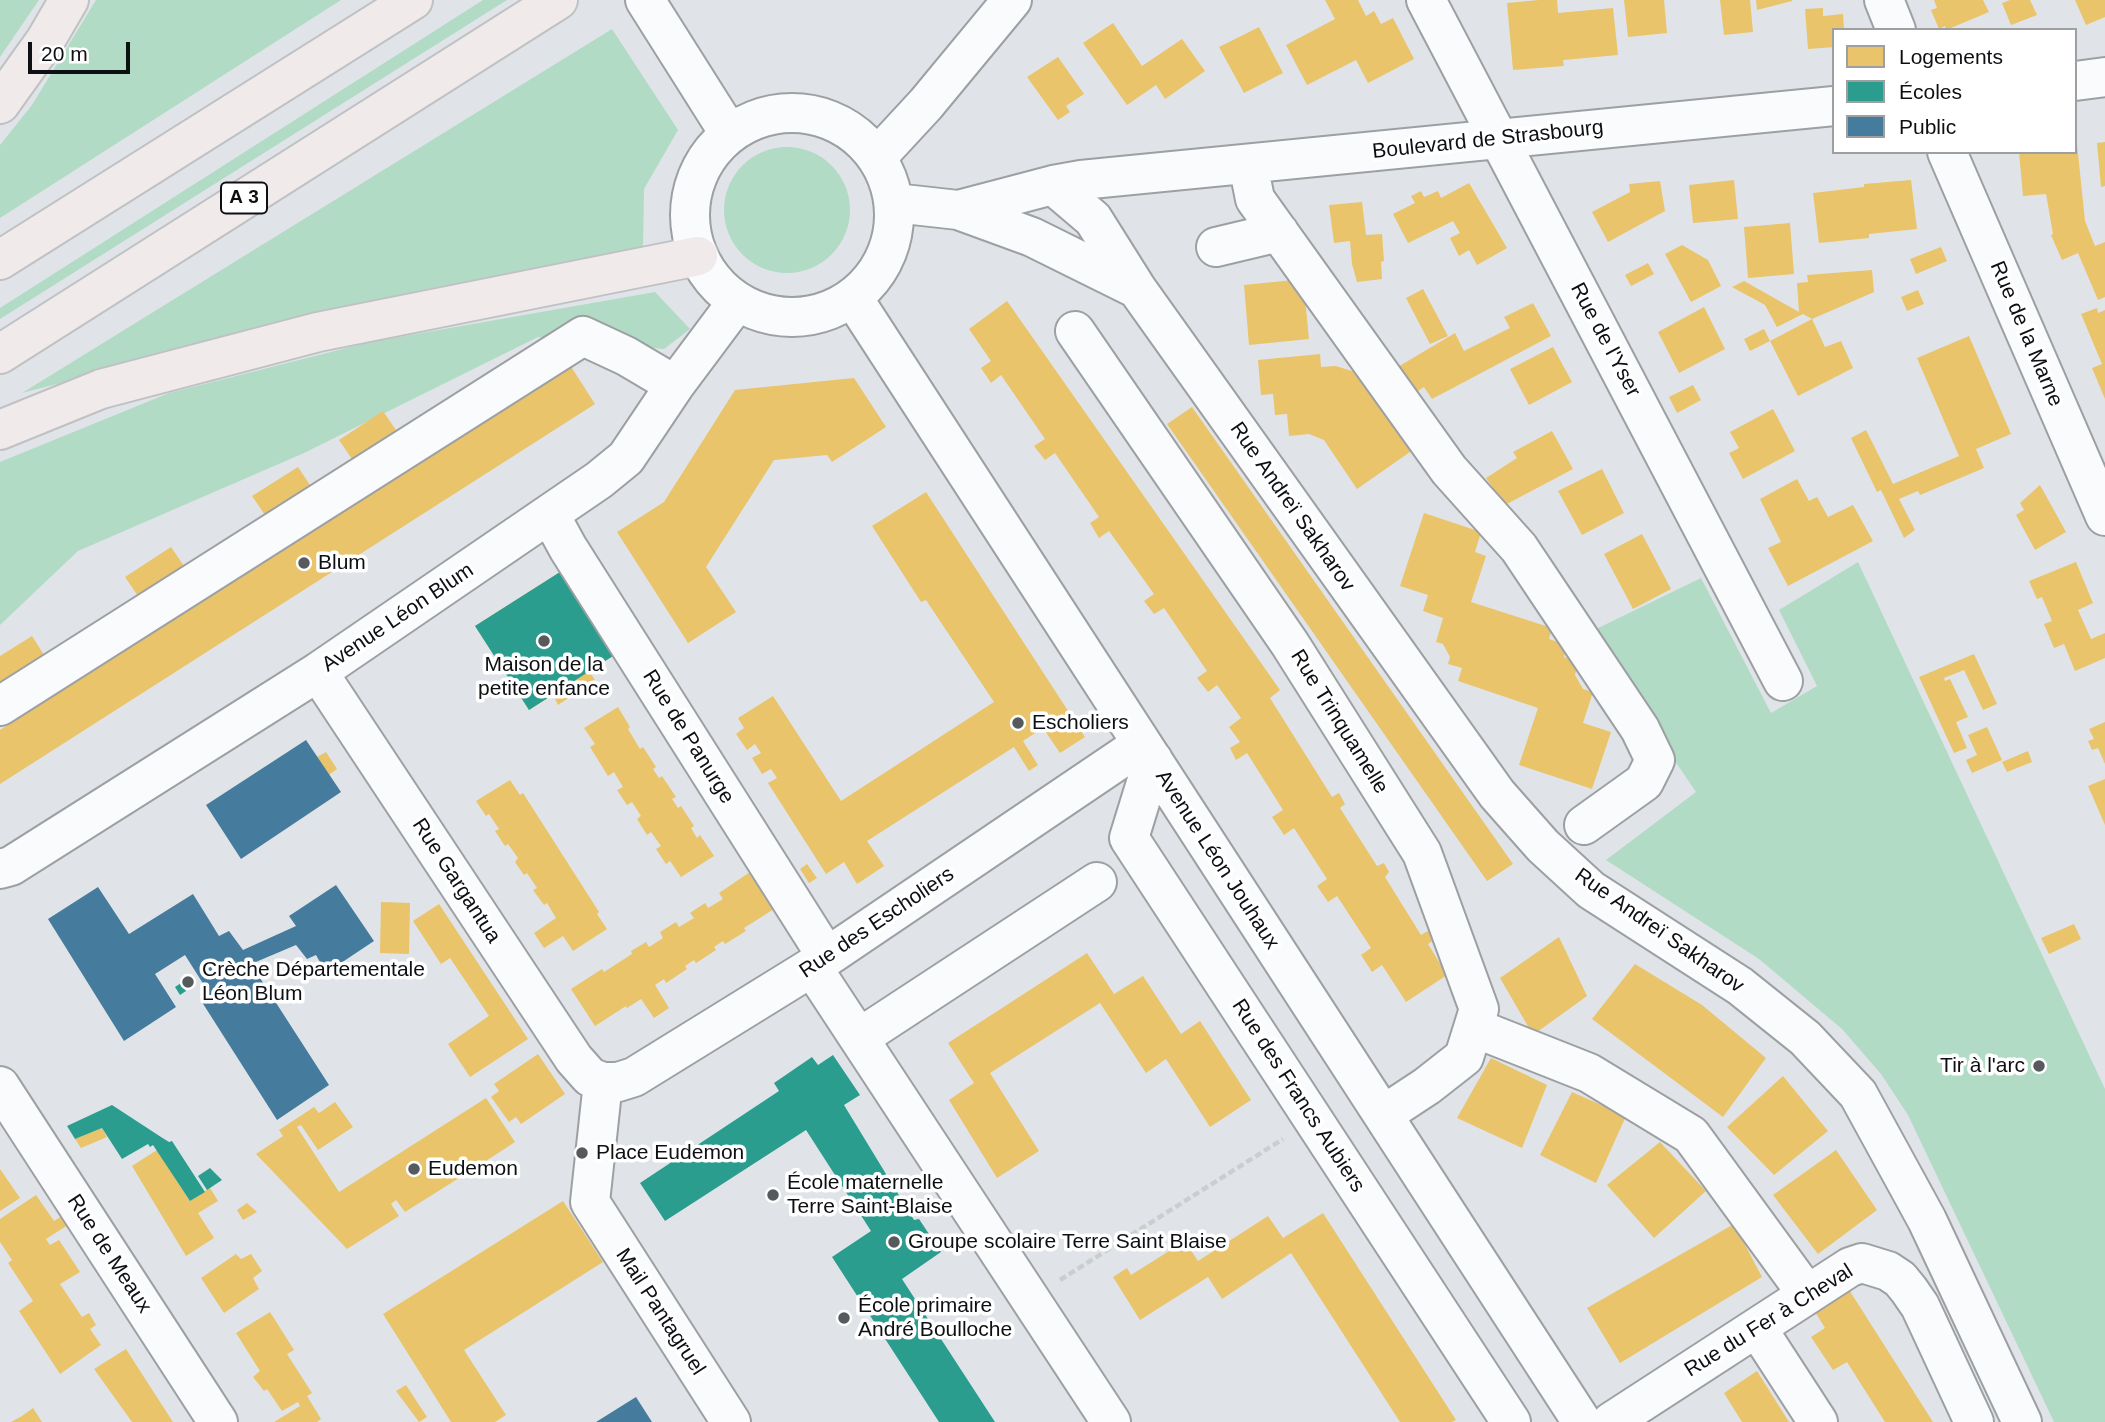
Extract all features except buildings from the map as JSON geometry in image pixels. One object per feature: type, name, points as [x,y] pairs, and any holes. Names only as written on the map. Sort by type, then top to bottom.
[{"type":"highway","points":[[0,104],[45,41],[69,0]]},
{"type":"highway","points":[[0,260],[413,0]]},
{"type":"highway","name":"A 3","points":[[0,354],[558,0]]},
{"type":"highway","points":[[0,430],[101,389],[318,332],[698,257]]},
{"type":"street","points":[[645,0],[729,133]]},
{"type":"street","points":[[877,157],[926,104],[1012,0]]},
{"type":"street","name":"Rue de l'Yser","points":[[1426,0],[1783,681]]},
{"type":"street","points":[[1884,0],[1895,28]]},
{"type":"street","points":[[2077,80],[2105,78]]},
{"type":"street","name":"Boulevard de Strasbourg","points":[[958,210],[1053,185],[1142,174],[1832,106]]},
{"type":"street","points":[[792,111],[825,117],[855,133],[877,157],[889,179],[895,204],[894,234],[884,262],[866,287],[853,298],[817,315],[789,318],[762,313],[737,302],[714,282],[698,257],[689,223],[692,189],[706,158],[729,133],[759,117],[792,111]]},
{"type":"street","name":"Rue de la Marne","points":[[1948,154],[2105,516]]},
{"type":"street","points":[[1248,164],[1255,199],[1449,470],[1519,548],[1640,729],[1655,760],[1644,782],[1584,825]]},
{"type":"street","points":[[958,210],[1069,231],[1093,219],[1142,174]]},
{"type":"street","name":"Rue Andreï Sakharov","points":[[1053,185],[1093,219],[1137,289],[1497,794],[1543,846],[1591,890],[1740,986],[1805,1038],[1857,1094],[1927,1220],[2022,1422]]},
{"type":"street","name":"Rue Andreï Sakharov","points":[[895,204],[958,210],[1032,237],[1137,289]]},
{"type":"street","points":[[1216,247],[1279,232]]},
{"type":"street","name":"Avenue Léon Jouhaux","points":[[853,298],[1582,1422]]},
{"type":"street","name":"Avenue Léon Blum","points":[[0,869],[11,866],[318,671],[550,515],[626,458],[676,384],[737,302]]},
{"type":"street","name":"Rue Trinquamelle","points":[[1075,331],[1290,644],[1422,853],[1479,1009],[1465,1057],[1383,1115]]},
{"type":"street","points":[[0,706],[583,336],[676,384]]},
{"type":"street","name":"Rue de Panurge","points":[[550,515],[819,962],[859,1038],[1111,1422]]},
{"type":"street","name":"Rue Gargantua","points":[[318,671],[574,1059],[590,1077],[603,1082]]},
{"type":"street","name":"Rue des Escholiers","points":[[603,1082],[618,1082],[634,1077],[1147,752]]},
{"type":"street","name":"Rue des Francs Aubiers","points":[[1147,752],[1129,838],[1511,1422]]},
{"type":"street","points":[[859,1038],[1097,882]]},
{"type":"street","points":[[1475,1028],[1589,1073],[1691,1135],[1807,1294]]},
{"type":"street","name":"Mail Pantagruel","points":[[603,1082],[590,1202],[730,1422]]},
{"type":"street","name":"Rue de Meaux","points":[[0,1086],[218,1422]]},
{"type":"street","name":"Rue du Fer à Cheval","points":[[1611,1422],[1807,1294],[1850,1267],[1862,1263],[1874,1265],[1900,1279],[1920,1306],[1974,1422]]},
{"type":"street","points":[[1757,1328],[1818,1422]]},
{"type":"path","points":[[1030,1299],[1314,1120]]},
{"type":"green space","points":[[0,0],[39,0],[0,57]]},
{"type":"green space","points":[[96,0],[341,0],[0,218],[0,145],[32,105]]},
{"type":"green space","points":[[483,0],[507,0],[0,319],[0,308]]},
{"type":"green space","points":[[612,29],[678,130],[644,189],[643,247],[417,291],[22,393]]},
{"type":"green space","points":[[787,147],[811,152],[831,166],[845,186],[850,210],[845,234],[831,254],[811,268],[787,273],[763,268],[743,254],[729,234],[724,210],[729,186],[743,166],[763,152]]},
{"type":"green space","points":[[655,292],[690,329],[664,349],[538,337],[304,453],[78,551],[0,625],[0,462],[169,393],[370,342]]},
{"type":"green space","points":[[1858,562],[2105,1089],[2105,1422],[2054,1422],[1908,1115],[1881,1074],[1842,1029],[1759,959],[1606,860],[1696,792],[1588,633],[1701,578],[1771,713],[1817,686],[1779,610]]},
{"type":"place","name":"Blum","points":[[304,563]]},
{"type":"place","name":"Maison de la petite enfance","points":[[544,641]]},
{"type":"place","name":"Escholiers","points":[[1018,723]]},
{"type":"place","name":"Crèche Départementale Léon Blum","points":[[188,982]]},
{"type":"place","name":"Tir à l'arc","points":[[2039,1066]]},
{"type":"place","name":"Place Eudemon","points":[[582,1153]]},
{"type":"place","name":"Eudemon","points":[[414,1169]]},
{"type":"place","name":"École maternelle Terre Saint-Blaise","points":[[773,1195]]},
{"type":"place","name":"Groupe scolaire Terre Saint Blaise","points":[[894,1242]]},
{"type":"place","name":"École primaire André Boulloche","points":[[844,1318]]}]
